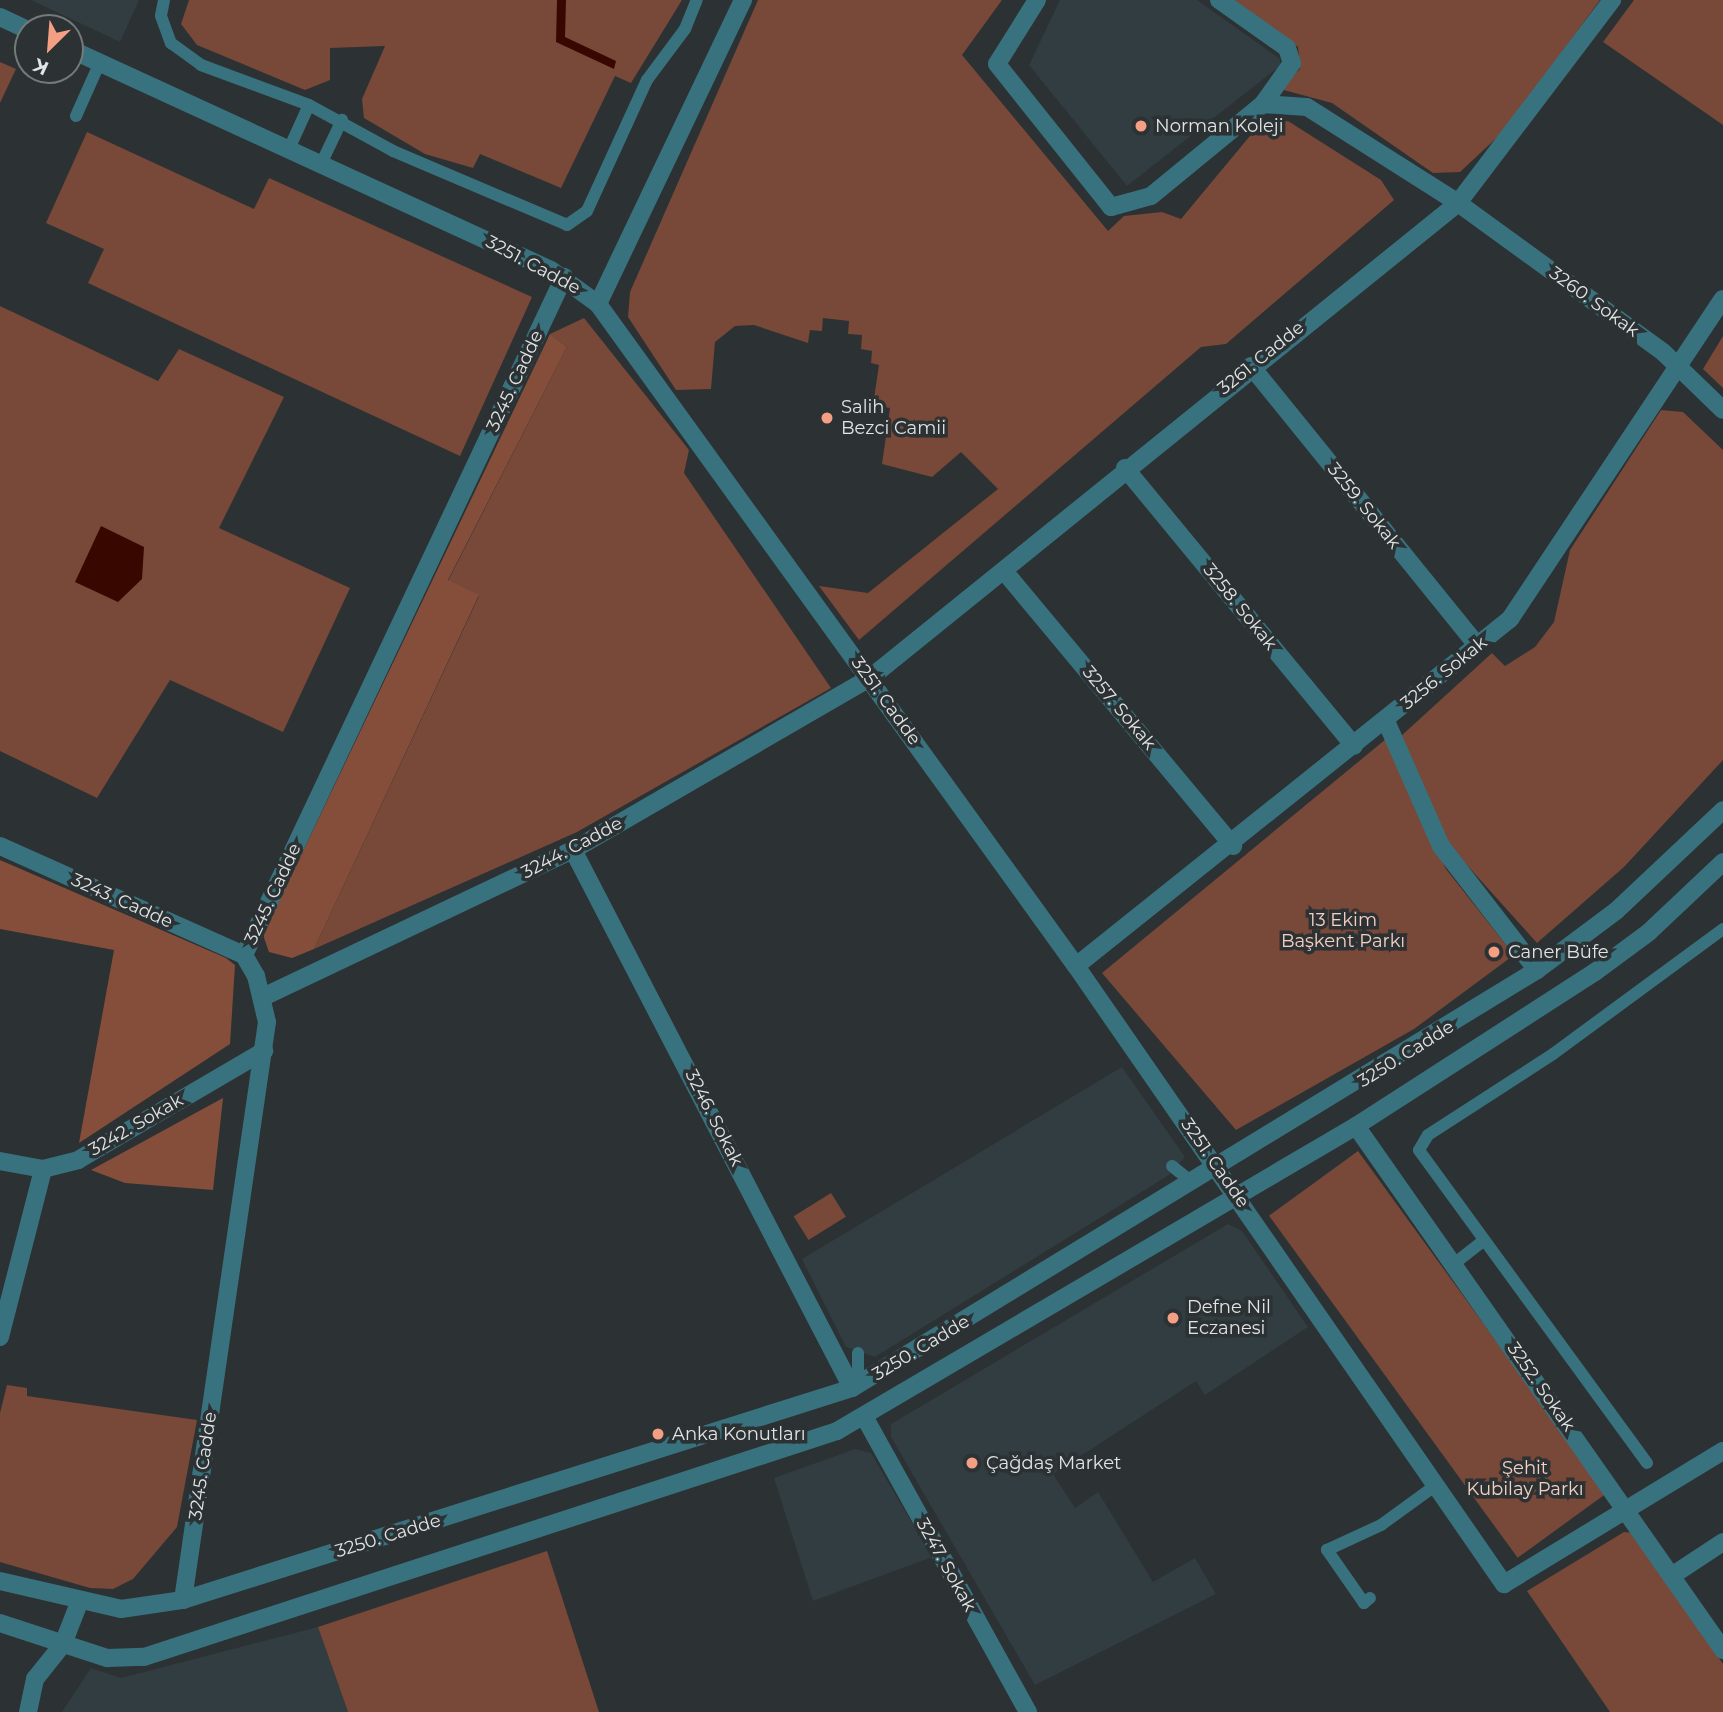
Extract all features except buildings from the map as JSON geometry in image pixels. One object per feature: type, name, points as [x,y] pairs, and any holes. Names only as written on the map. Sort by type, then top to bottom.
[{"type":"street","points":[[598,304],[743,0]]},
{"type":"street","points":[[1037,0],[998,64],[1111,207],[1151,196],[1263,104],[1292,63],[1287,48],[1219,0]]},
{"type":"street","name":"3261. Cadde","points":[[870,678],[1004,571],[1251,366],[1458,203],[1612,0]]},
{"type":"street","name":"3251. Cadde","points":[[84,55],[564,277],[598,304],[870,678],[1237,1193],[1504,1584],[1629,1511]]},
{"type":"street","name":"3260. Sokak","points":[[1263,104],[1307,107],[1458,203],[1680,369],[1723,410]]},
{"type":"street","name":"3245. Cadde","points":[[183,1600],[264,1051],[263,997],[244,956],[564,277]]},
{"type":"street","name":"3256. Sokak","points":[[1076,966],[1233,846],[1386,721],[1477,645],[1531,591],[1656,394],[1680,369],[1723,299]]},
{"type":"street","name":"3259. Sokak","points":[[1251,366],[1477,645]]},
{"type":"street","name":"3258. Sokak","points":[[1125,468],[1354,746]]},
{"type":"street","name":"3257. Sokak","points":[[1004,571],[1233,846]]},
{"type":"street","name":"3244. Cadde","points":[[263,997],[573,850],[870,678]]},
{"type":"street","points":[[1386,721],[1441,846],[1537,970]]},
{"type":"street","name":"3250. Cadde","points":[[0,1581],[79,1603],[121,1609],[183,1600],[855,1386],[1219,1168],[1537,970],[1616,911],[1723,810]]},
{"type":"street","name":"3243. Cadde","points":[[0,846],[244,956]]},
{"type":"street","name":"3246. Sokak","points":[[573,850],[855,1386]]},
{"type":"street","name":"3250. Cadde","points":[[0,1623],[107,1658],[144,1657],[737,1468],[865,1418],[1237,1193],[1356,1126],[1595,972],[1649,932],[1723,862]]},
{"type":"street","name":"3242. Sokak","points":[[0,1161],[43,1169],[78,1160],[264,1051]]},
{"type":"street","name":"3252. Sokak","points":[[1356,1126],[1629,1511],[1723,1650]]},
{"type":"street","points":[[0,1337],[43,1169]]},
{"type":"street","name":"3247. Sokak","points":[[865,1418],[1028,1712]]},
{"type":"street","points":[[1629,1511],[1723,1451]]},
{"type":"street","points":[[1673,1576],[1723,1542]]},
{"type":"street","points":[[28,1712],[35,1679],[63,1644],[79,1603]]},
{"type":"lane","points":[[164,0],[160,16],[171,43],[201,65],[309,104],[342,120],[393,151],[558,224],[577,222],[648,80],[685,29],[697,0]]},
{"type":"lane","points":[[76,116],[100,62]]},
{"type":"lane","points":[[289,149],[309,104]]},
{"type":"lane","points":[[321,164],[342,120]]},
{"type":"lane","points":[[1647,1462],[1419,1157],[1422,1142],[1723,929]]},
{"type":"lane","points":[[1172,1166],[1193,1183]]},
{"type":"lane","points":[[1455,1263],[1482,1242]]},
{"type":"lane","points":[[855,1386],[858,1353]]},
{"type":"lane","points":[[1370,1598],[1364,1603],[1327,1550],[1381,1525],[1436,1485]]},
{"type":"shaded area","points":[[31,0],[139,0],[120,42],[84,25],[84,14],[61,14]]},
{"type":"shaded area","points":[[557,0],[566,0],[565,37],[616,61],[614,69],[556,42]]},
{"type":"shaded area","name":"Norman Koleji","points":[[1060,0],[1197,0],[1280,59],[1280,66],[1127,186],[1029,65]]},
{"type":"shaded area","points":[[550,334],[567,347],[448,580],[479,595],[314,949],[292,958],[269,952],[263,935]]},
{"type":"shaded area","points":[[101,526],[144,547],[142,579],[118,602],[75,582]]},
{"type":"shaded area","points":[[0,860],[226,958],[235,965],[230,1044],[79,1143],[114,950],[0,929]]},
{"type":"shaded area","points":[[1122,1067],[1185,1157],[1169,1175],[875,1357],[846,1347],[802,1259]]},
{"type":"shaded area","points":[[223,1098],[213,1190],[125,1183],[91,1170]]},
{"type":"shaded area","points":[[1228,1224],[1242,1231],[1308,1327],[1205,1395],[1196,1381],[1053,1474],[1075,1508],[1098,1492],[1153,1582],[1195,1558],[1216,1594],[1035,1685],[891,1437],[891,1424]]},
{"type":"shaded area","points":[[855,1449],[871,1453],[932,1557],[813,1601],[774,1478]]},
{"type":"shaded area","points":[[318,1627],[348,1712],[62,1712],[91,1668],[121,1678]]},
{"type":"green space","points":[[189,0],[682,0],[631,83],[615,76],[561,188],[480,154],[473,168],[425,154],[364,118],[362,99],[385,46],[330,48],[330,80],[305,90],[197,45],[181,24]]},
{"type":"green space","points":[[758,0],[1002,0],[962,55],[1108,231],[1124,216],[1162,212],[1181,219],[1259,125],[1288,121],[1381,180],[1394,200],[1226,344],[1201,347],[859,640],[819,586],[868,593],[998,489],[961,452],[932,477],[882,464],[890,408],[873,405],[879,365],[871,363],[872,351],[861,349],[862,335],[848,334],[849,321],[823,318],[822,331],[810,330],[808,343],[754,325],[735,326],[715,342],[711,389],[676,390],[628,317],[630,292]]},
{"type":"green space","points":[[1231,0],[1600,0],[1505,130],[1460,172],[1433,173],[1332,103],[1280,89],[1300,69],[1298,47]]},
{"type":"green space","points":[[1634,0],[1723,0],[1723,125],[1603,42]]},
{"type":"green space","points":[[0,62],[14,68],[14,73],[0,103]]},
{"type":"green space","points":[[87,132],[254,209],[269,178],[532,297],[460,456],[88,283],[104,249],[46,223]]},
{"type":"green space","points":[[0,306],[158,381],[179,349],[284,397],[219,528],[350,588],[283,732],[170,680],[97,798],[0,751]]},
{"type":"green space","points":[[584,318],[689,450],[684,473],[831,688],[577,832],[314,949],[479,596],[448,581],[567,347],[550,334]]},
{"type":"green space","points":[[1723,336],[1723,388],[1703,369]]},
{"type":"green space","points":[[1661,410],[1683,412],[1723,450],[1723,760],[1624,867],[1537,943],[1448,844],[1400,737],[1492,653],[1505,666],[1535,647],[1554,622],[1570,550]]},
{"type":"green space","name":"13 Ekim Başkent Parkı","points":[[1386,739],[1446,869],[1514,955],[1414,1029],[1236,1130],[1102,973]]},
{"type":"green space","name":"Şehit Kubilay Parkı","points":[[1358,1151],[1607,1493],[1518,1558],[1269,1216]]},
{"type":"green space","points":[[831,1193],[846,1217],[809,1240],[794,1216]]},
{"type":"green space","points":[[7,1385],[27,1388],[27,1396],[197,1420],[177,1527],[133,1579],[113,1589],[90,1588],[0,1562],[0,1413]]},
{"type":"green space","points":[[1624,1532],[1635,1533],[1723,1664],[1723,1712],[1610,1712],[1527,1591]]},
{"type":"green space","points":[[547,1551],[599,1712],[348,1712],[318,1627]]},
{"type":"place","name":"Norman Koleji","points":[[1141,126]]},
{"type":"place","name":"Salih Bezci Camii","points":[[827,418]]},
{"type":"place","name":"Caner Büfe","points":[[1494,952]]},
{"type":"place","name":"Defne Nil Eczanesi","points":[[1173,1318]]},
{"type":"place","name":"Anka Konutları","points":[[658,1434]]},
{"type":"place","name":"Çağdaş Market","points":[[972,1463]]}]
